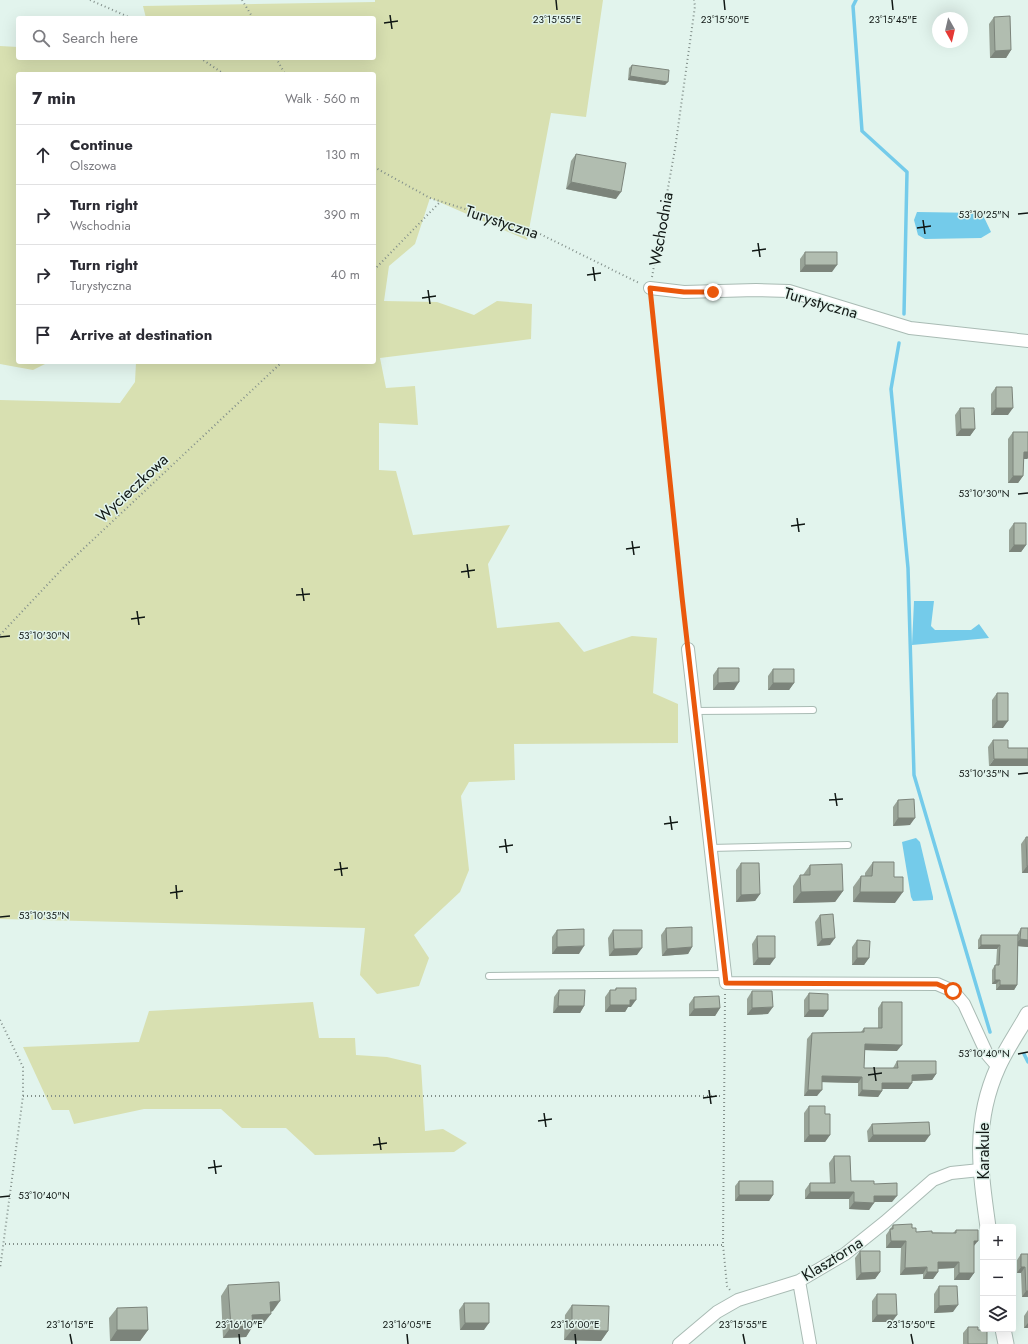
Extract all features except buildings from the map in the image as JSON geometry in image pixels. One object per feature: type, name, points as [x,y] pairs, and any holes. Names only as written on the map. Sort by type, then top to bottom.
[{"type":"street","name":"Turystyczna","points":[[650,288],[684,292],[756,290],[789,291],[910,328],[1028,341]]},
{"type":"street","points":[[688,649],[725,978],[937,984],[953,991],[964,1004],[987,1054],[998,1067]]},
{"type":"street","name":"Karakule","points":[[988,1224],[980,1170],[980,1130],[986,1098],[998,1067],[1026,1021]]},
{"type":"street","name":"Klasztorna","points":[[679,1344],[717,1312],[738,1300],[798,1281],[845,1254],[885,1222],[933,1180],[952,1173],[980,1170]]},
{"type":"street","points":[[798,1281],[810,1344]]},
{"type":"street","points":[[1004,1332],[1006,1344]]},
{"type":"lane","points":[[695,711],[814,710]]},
{"type":"lane","points":[[710,848],[848,845]]},
{"type":"lane","points":[[489,976],[725,978]]},
{"type":"path","points":[[90,0],[126,16]]},
{"type":"path","points":[[242,0],[251,16]]},
{"type":"path","name":"Wschodnia","points":[[688,649],[650,288],[675,150],[695,6],[694,0]]},
{"type":"path","points":[[203,60],[221,72]]},
{"type":"path","points":[[277,60],[284,72]]},
{"type":"path","name":"Turystyczna","points":[[376,168],[440,202],[532,230],[650,288]]},
{"type":"path","points":[[376,268],[440,202]]},
{"type":"path","name":"Wycieczkowa","points":[[0,635],[64,567],[280,364]]},
{"type":"path","points":[[725,978],[723,1096],[725,1186],[723,1244],[727,1286],[738,1300]]},
{"type":"path","points":[[0,1020],[23,1067],[23,1096],[0,1268]]},
{"type":"path","points":[[23,1096],[723,1096]]},
{"type":"path","points":[[4,1244],[723,1244]]},
{"type":"green space","points":[[375,0],[603,0],[586,117],[551,113],[527,240],[430,198],[415,244],[389,266],[384,301],[437,302],[474,315],[497,301],[532,304],[531,339],[380,358],[386,388],[415,386],[418,425],[379,423],[379,470],[396,471],[413,535],[510,525],[488,564],[497,628],[559,622],[584,652],[632,636],[657,638],[653,693],[678,704],[678,743],[514,744],[515,780],[469,782],[461,796],[469,870],[460,892],[414,935],[429,958],[419,986],[377,994],[360,975],[365,928],[0,919],[0,400],[120,403],[135,382],[136,364],[376,364],[376,72],[16,72],[16,364],[45,364],[33,370],[0,364],[0,46],[16,47],[16,60],[376,60],[376,16],[146,16],[143,6],[375,2]]},
{"type":"green space","points":[[313,1002],[319,1038],[355,1038],[356,1055],[387,1057],[421,1065],[425,1131],[443,1129],[467,1143],[454,1152],[315,1155],[286,1128],[242,1128],[221,1109],[144,1109],[74,1124],[69,1110],[52,1110],[23,1047],[139,1042],[149,1011]]},
{"type":"water","points":[[917,212],[982,213],[991,232],[981,238],[925,239],[918,235],[914,220]]},
{"type":"water","points":[[914,601],[934,601],[931,626],[935,630],[971,630],[979,624],[989,638],[912,645]]},
{"type":"water","points":[[916,838],[920,842],[933,900],[913,901],[911,897],[902,842]]},
{"type":"waterway","points":[[856,0],[853,6],[862,131],[907,172],[904,314]]},
{"type":"waterway","points":[[899,343],[891,389],[908,568],[914,775],[990,1032]]},
{"type":"waterway","points":[[1024,1054],[1028,1062]]},
{"type":"route","points":[[713,292],[684,292],[650,288],[682,597],[726,983],[937,984],[953,991]]}]
